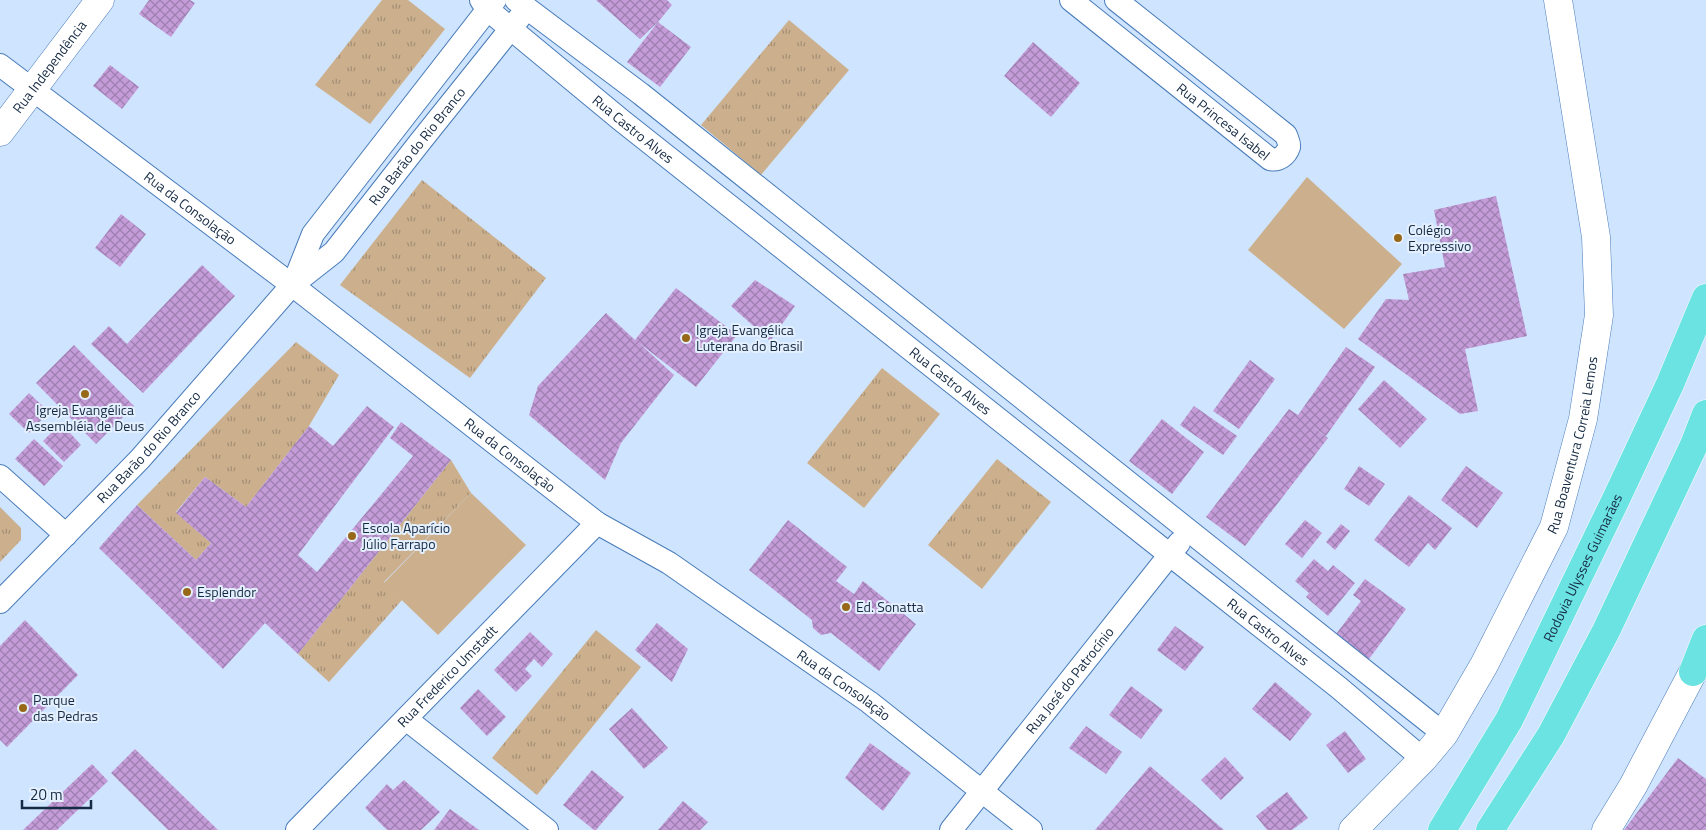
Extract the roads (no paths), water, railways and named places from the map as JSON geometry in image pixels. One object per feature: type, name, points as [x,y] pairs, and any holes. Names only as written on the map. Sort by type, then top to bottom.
[{"type":"highway","name":"Rodovia Ulysses Guimarães","points":[[1442,830],[1509,720],[1670,384],[1706,298]]},
{"type":"highway","points":[[1490,830],[1551,735],[1606,631],[1694,445],[1706,414]]},
{"type":"highway","points":[[1693,672],[1706,639]]},
{"type":"street","name":"Rua Independência","points":[[0,132],[100,0]]},
{"type":"street","name":"Rua Princesa Isabel","points":[[1071,0],[1270,159],[1280,159],[1289,147],[1286,136],[1116,0]]},
{"type":"street","points":[[1095,19],[1109,0]]},
{"type":"street","name":"Rua Boaventura Correia Lemos","points":[[1353,830],[1423,759],[1444,734],[1484,665],[1554,527],[1583,419],[1599,315],[1596,237],[1558,0]]},
{"type":"street","points":[[526,2],[1444,734]]},
{"type":"street","name":"Rua Barão do Rio Branco","points":[[0,602],[140,459],[292,285],[334,252],[511,30],[526,2]]},
{"type":"street","name":"Rua Barão do Rio Branco","points":[[292,285],[313,234],[488,3]]},
{"type":"street","name":"Rua Castro Alves","points":[[488,3],[511,30],[621,120],[1338,687],[1423,759]]},
{"type":"street","points":[[1149,63],[1167,41]]},
{"type":"street","name":"Rua da Consolação","points":[[0,65],[292,285],[597,523],[669,563],[862,696],[1031,830]]},
{"type":"street","points":[[621,120],[641,94]]},
{"type":"street","points":[[397,125],[420,142]]},
{"type":"street","points":[[704,185],[723,160]]},
{"type":"street","points":[[798,260],[818,235]]},
{"type":"street","points":[[947,379],[966,353]]},
{"type":"street","points":[[1046,457],[1065,432]]},
{"type":"street","points":[[0,476],[66,535]]},
{"type":"street","name":"Rua Frederico Umstadt","points":[[297,830],[597,523]]},
{"type":"street","name":"Rua José do Patrocínio","points":[[951,830],[1189,531]]},
{"type":"street","points":[[1263,628],[1280,604]]},
{"type":"street","points":[[1338,687],[1354,662]]},
{"type":"street","points":[[1606,830],[1632,786],[1693,672]]},
{"type":"street","points":[[406,719],[547,830]]},
{"type":"place","name":"Colégio Expressivo","points":[[1398,238]]},
{"type":"place","name":"Igreja Evangélica Luterana do Brasil","points":[[686,338]]},
{"type":"place","name":"Igreja Evangélica Assembléia de Deus","points":[[85,394]]},
{"type":"place","name":"Escola Aparício Júlio Farrapo","points":[[352,536]]},
{"type":"place","name":"Esplendor","points":[[187,592]]},
{"type":"place","name":"Ed. Sonatta","points":[[846,607]]},
{"type":"place","name":"Parque das Pedras","points":[[23,708]]}]
